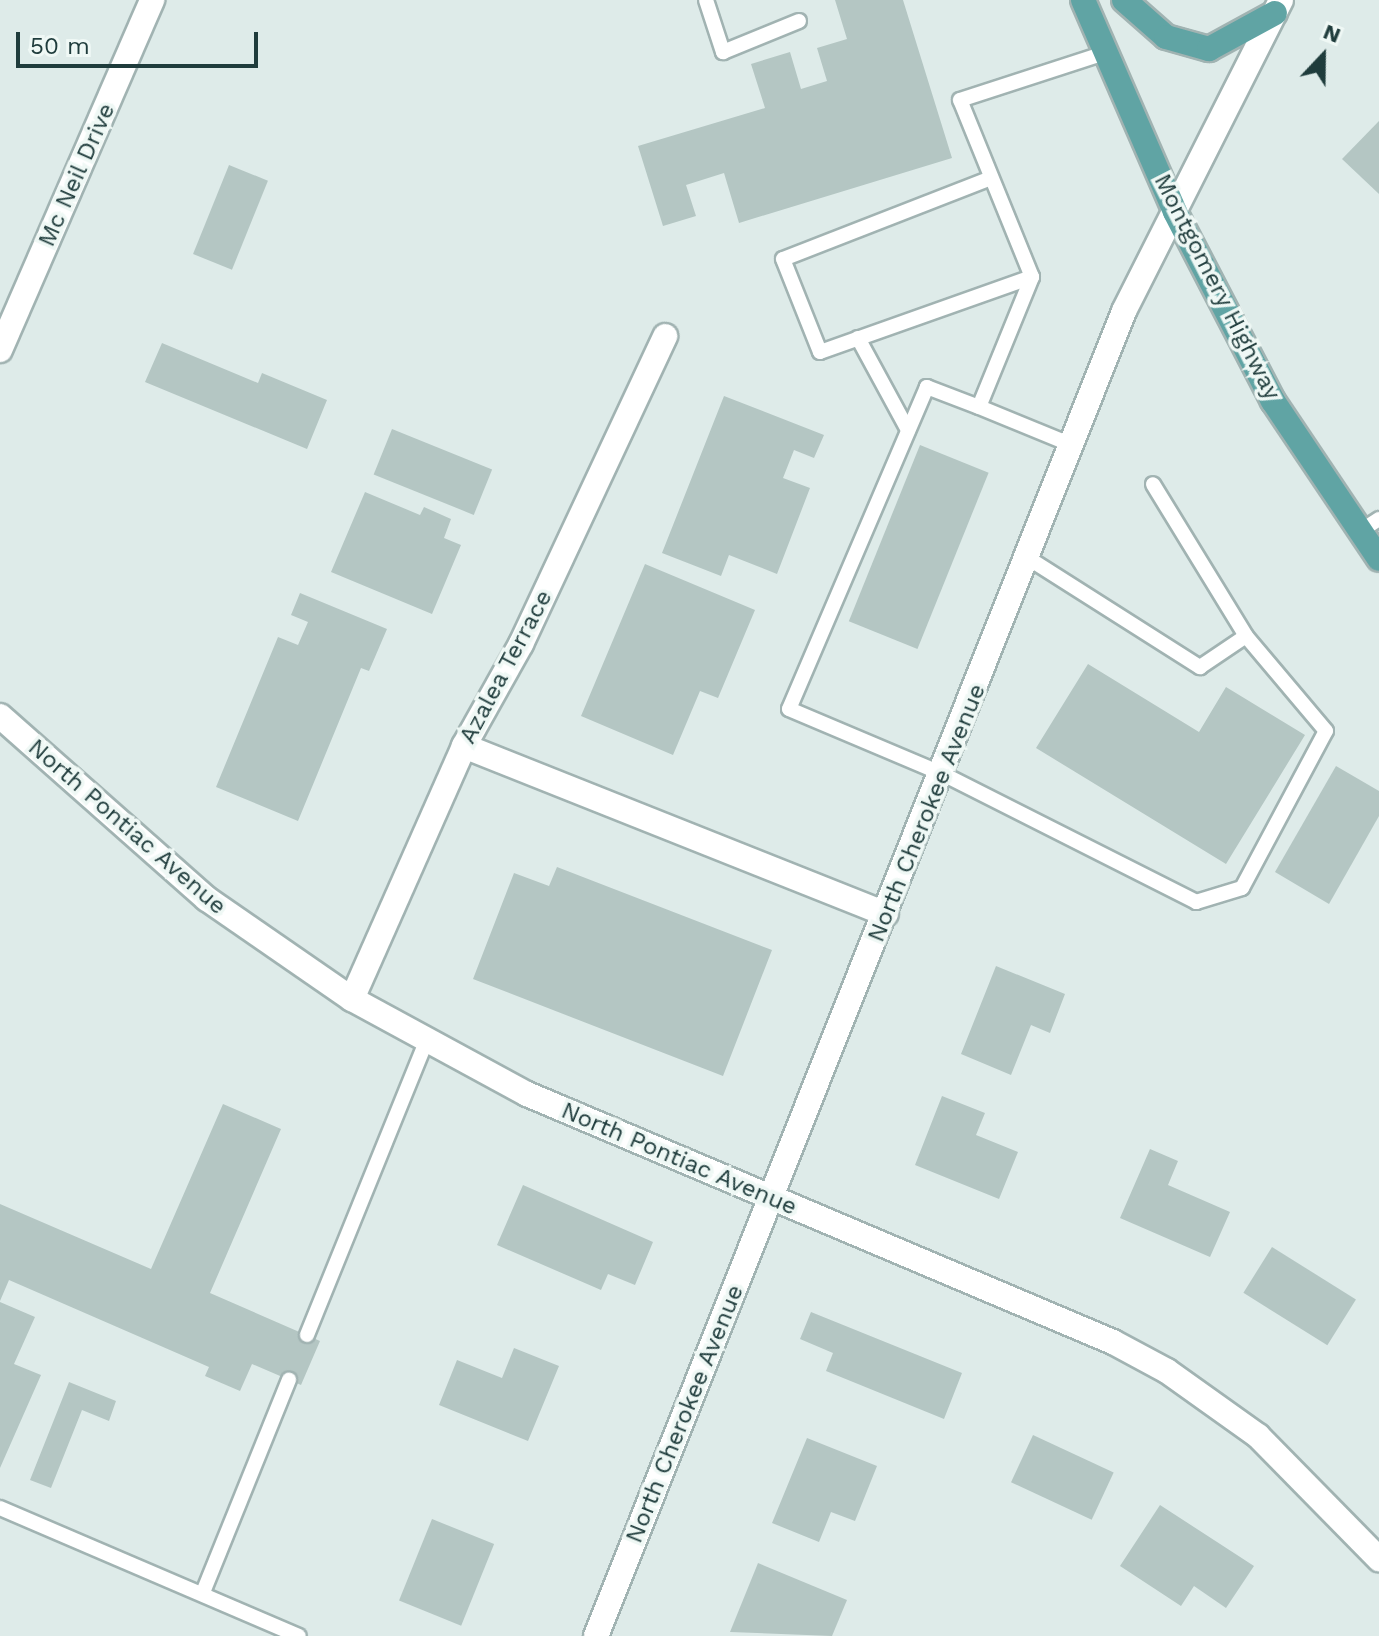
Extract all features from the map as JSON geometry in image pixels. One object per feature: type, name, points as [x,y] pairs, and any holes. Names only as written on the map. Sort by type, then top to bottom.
[{"type":"main road","name":"Montgomery Highway","points":[[1083,0],[1175,212],[1273,401],[1369,526],[1379,559]]},
{"type":"main road","points":[[1124,0],[1166,37],[1209,49],[1278,7]]},
{"type":"street","name":"Mc Neil Drive","points":[[0,350],[152,0]]},
{"type":"street","name":"North Cherokee Avenue","points":[[596,1636],[943,774],[1124,311],[1278,7]]},
{"type":"street","name":"Azalea Terrace","points":[[352,999],[464,746],[521,644],[665,336]]},
{"type":"street","name":"North Pontiac Avenue","points":[[0,716],[207,899],[352,999],[426,1042],[527,1094],[1167,1371],[1258,1436],[1379,1559]]},
{"type":"street","points":[[464,746],[886,914]]},
{"type":"lane","points":[[706,0],[723,52],[799,21]]},
{"type":"lane","points":[[979,407],[1032,277],[960,100],[1105,53]]},
{"type":"lane","points":[[991,178],[783,259],[820,352],[1032,277]]},
{"type":"lane","points":[[858,338],[908,430]]},
{"type":"lane","points":[[1072,445],[927,387],[789,709],[943,774],[1196,902],[1226,897],[1242,888],[1326,731],[1246,636],[1153,484]]},
{"type":"lane","points":[[1028,558],[1200,667],[1246,636]]},
{"type":"lane","points":[[307,1335],[426,1042]]},
{"type":"lane","points":[[204,1590],[289,1380]]},
{"type":"lane","points":[[0,1508],[204,1590],[299,1636]]},
{"type":"building","points":[[835,0],[903,0],[952,158],[739,223],[724,173],[686,185],[696,216],[663,226],[638,146],[765,108],[751,64],[790,52],[801,89],[827,81],[817,48],[847,39]]},
{"type":"building","points":[[1379,121],[1379,194],[1342,159]]},
{"type":"building","points":[[229,165],[268,181],[232,270],[193,254]]},
{"type":"building","points":[[162,343],[258,383],[262,373],[327,400],[307,449],[145,382]]},
{"type":"building","points":[[724,396],[824,435],[814,458],[794,450],[783,478],[810,488],[777,574],[729,555],[721,576],[662,553]]},
{"type":"building","points":[[392,429],[492,469],[474,515],[374,474]]},
{"type":"building","points":[[920,445],[989,473],[917,649],[849,621]]},
{"type":"building","points":[[365,492],[420,515],[424,507],[451,519],[444,538],[461,545],[432,614],[331,572]]},
{"type":"building","points":[[645,564],[755,610],[718,698],[700,691],[673,755],[581,716]]},
{"type":"building","points":[[300,593],[387,629],[369,671],[361,668],[298,821],[216,787],[278,637],[298,645],[308,622],[291,615]]},
{"type":"building","points":[[1088,664],[1199,732],[1226,687],[1305,735],[1226,864],[1036,748]]},
{"type":"building","points":[[1336,766],[1379,791],[1379,816],[1329,904],[1275,872]]},
{"type":"building","points":[[557,867],[772,950],[723,1076],[473,979],[514,873],[549,886]]},
{"type":"building","points":[[996,966],[1065,994],[1050,1033],[1031,1025],[1011,1075],[961,1054]]},
{"type":"building","points":[[942,1096],[985,1113],[976,1135],[1018,1152],[999,1199],[915,1165]]},
{"type":"building","points":[[223,1104],[281,1129],[210,1293],[320,1341],[301,1385],[252,1364],[240,1391],[205,1376],[209,1367],[9,1280],[0,1301],[0,1204],[151,1269]]},
{"type":"building","points":[[1150,1149],[1178,1161],[1168,1185],[1230,1212],[1210,1257],[1120,1218]]},
{"type":"building","points":[[523,1185],[653,1242],[635,1285],[608,1274],[601,1290],[497,1245]]},
{"type":"building","points":[[1272,1247],[1356,1299],[1327,1345],[1243,1293]]},
{"type":"building","points":[[0,1302],[35,1317],[14,1364],[41,1375],[0,1468]]},
{"type":"building","points":[[811,1312],[962,1373],[944,1419],[826,1371],[833,1353],[800,1339]]},
{"type":"building","points":[[514,1348],[559,1366],[528,1441],[439,1405],[457,1360],[502,1378]]},
{"type":"building","points":[[69,1382],[116,1401],[109,1421],[82,1410],[51,1488],[30,1480]]},
{"type":"building","points":[[1033,1435],[1114,1473],[1092,1520],[1011,1482]]},
{"type":"building","points":[[807,1438],[877,1466],[855,1521],[831,1512],[819,1542],[772,1523]]},
{"type":"building","points":[[1160,1505],[1254,1566],[1226,1608],[1194,1586],[1181,1606],[1120,1566]]},
{"type":"building","points":[[432,1519],[494,1544],[461,1626],[399,1601]]},
{"type":"building","points":[[758,1563],[847,1600],[832,1636],[730,1632]]}]
